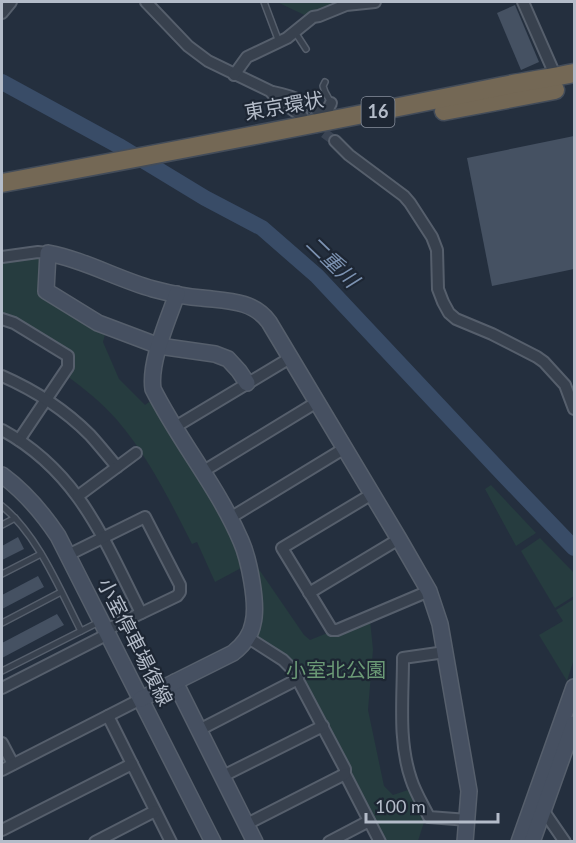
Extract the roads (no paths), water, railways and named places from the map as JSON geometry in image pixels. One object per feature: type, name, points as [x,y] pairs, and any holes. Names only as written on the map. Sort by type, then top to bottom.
[{"type":"highway","name":"東京環状","points":[[188,153],[324,119],[375,113],[574,73]]},
{"type":"highway","name":"東京環状","points":[[2,194],[188,153],[574,86]]},
{"type":"highway","name":"東京環状","points":[[2,183],[98,171]]},
{"type":"street","points":[[2,13],[11,2]]},
{"type":"street","points":[[146,2],[188,46],[208,61],[270,91],[313,107],[324,119],[331,103]]},
{"type":"street","points":[[234,75],[247,57],[279,42],[313,17],[346,5],[375,2]]},
{"type":"street","points":[[523,2],[556,77]]},
{"type":"street","points":[[270,91],[277,99],[302,116]]},
{"type":"street","points":[[335,141],[349,155],[410,203],[432,237],[437,250],[438,289],[449,313],[456,319],[492,333],[544,362],[565,385],[574,409]]},
{"type":"street","points":[[2,257],[38,252],[65,256],[152,288],[200,298],[241,303],[250,306],[264,316],[429,591],[440,624],[469,790],[465,842]]},
{"type":"street","points":[[48,253],[46,291],[98,324],[159,346],[215,354],[228,359],[239,370],[246,383]]},
{"type":"street","points":[[2,770],[232,652],[242,645],[252,629],[255,615],[250,569],[242,541],[153,389],[152,375],[159,346],[177,294]]},
{"type":"street","points":[[2,319],[14,323],[68,356],[68,367],[19,440]]},
{"type":"street","points":[[175,427],[290,358]]},
{"type":"street","points":[[2,376],[46,400],[76,423],[117,467]]},
{"type":"street","points":[[202,472],[317,402]]},
{"type":"street","points":[[2,430],[19,440],[57,472],[78,496],[103,537],[141,614]]},
{"type":"street","points":[[230,518],[345,448]]},
{"type":"street","points":[[78,496],[136,453]]},
{"type":"street","name":"小室停車場復線","points":[[2,475],[28,496],[58,536],[213,842]]},
{"type":"street","points":[[372,494],[282,548],[332,630],[337,630],[429,591]]},
{"type":"street","points":[[2,688],[105,628],[141,614],[177,596],[180,592],[180,585],[145,517],[68,555]]},
{"type":"street","points":[[309,593],[399,539]]},
{"type":"street","points":[[247,637],[283,660],[292,669],[345,769],[345,774],[380,842]]},
{"type":"street","points":[[445,652],[403,658],[403,741],[411,781],[429,817],[468,820]]},
{"type":"street","points":[[199,730],[298,679]]},
{"type":"street","points":[[175,682],[255,842]]},
{"type":"street","points":[[519,842],[574,687]]},
{"type":"street","points":[[108,716],[171,842]]},
{"type":"street","points":[[532,842],[574,724]]},
{"type":"street","points":[[223,776],[323,726]]},
{"type":"street","points":[[2,743],[13,764]]},
{"type":"street","points":[[2,830],[132,764]]},
{"type":"street","points":[[247,824],[345,774]]},
{"type":"street","points":[[543,810],[565,842]]},
{"type":"street","points":[[94,842],[155,811]]},
{"type":"street","points":[[329,842],[369,821]]},
{"type":"lane","points":[[264,2],[279,42]]},
{"type":"lane","points":[[295,32],[306,50]]},
{"type":"lane","points":[[325,82],[323,86],[331,103]]},
{"type":"lane","points":[[2,506],[15,518],[41,554],[81,631]]},
{"type":"lane","points":[[2,525],[15,518]]},
{"type":"lane","points":[[2,574],[41,554]]},
{"type":"lane","points":[[2,623],[61,592]]},
{"type":"lane","points":[[2,671],[81,631],[105,628]]},
{"type":"waterway","name":"二重川","points":[[2,82],[262,228],[317,276],[574,548]]},
{"type":"tunnel","points":[[312,124],[335,141]]},
{"type":"park label","name":"小室北公園","points":[[336,670]]}]
